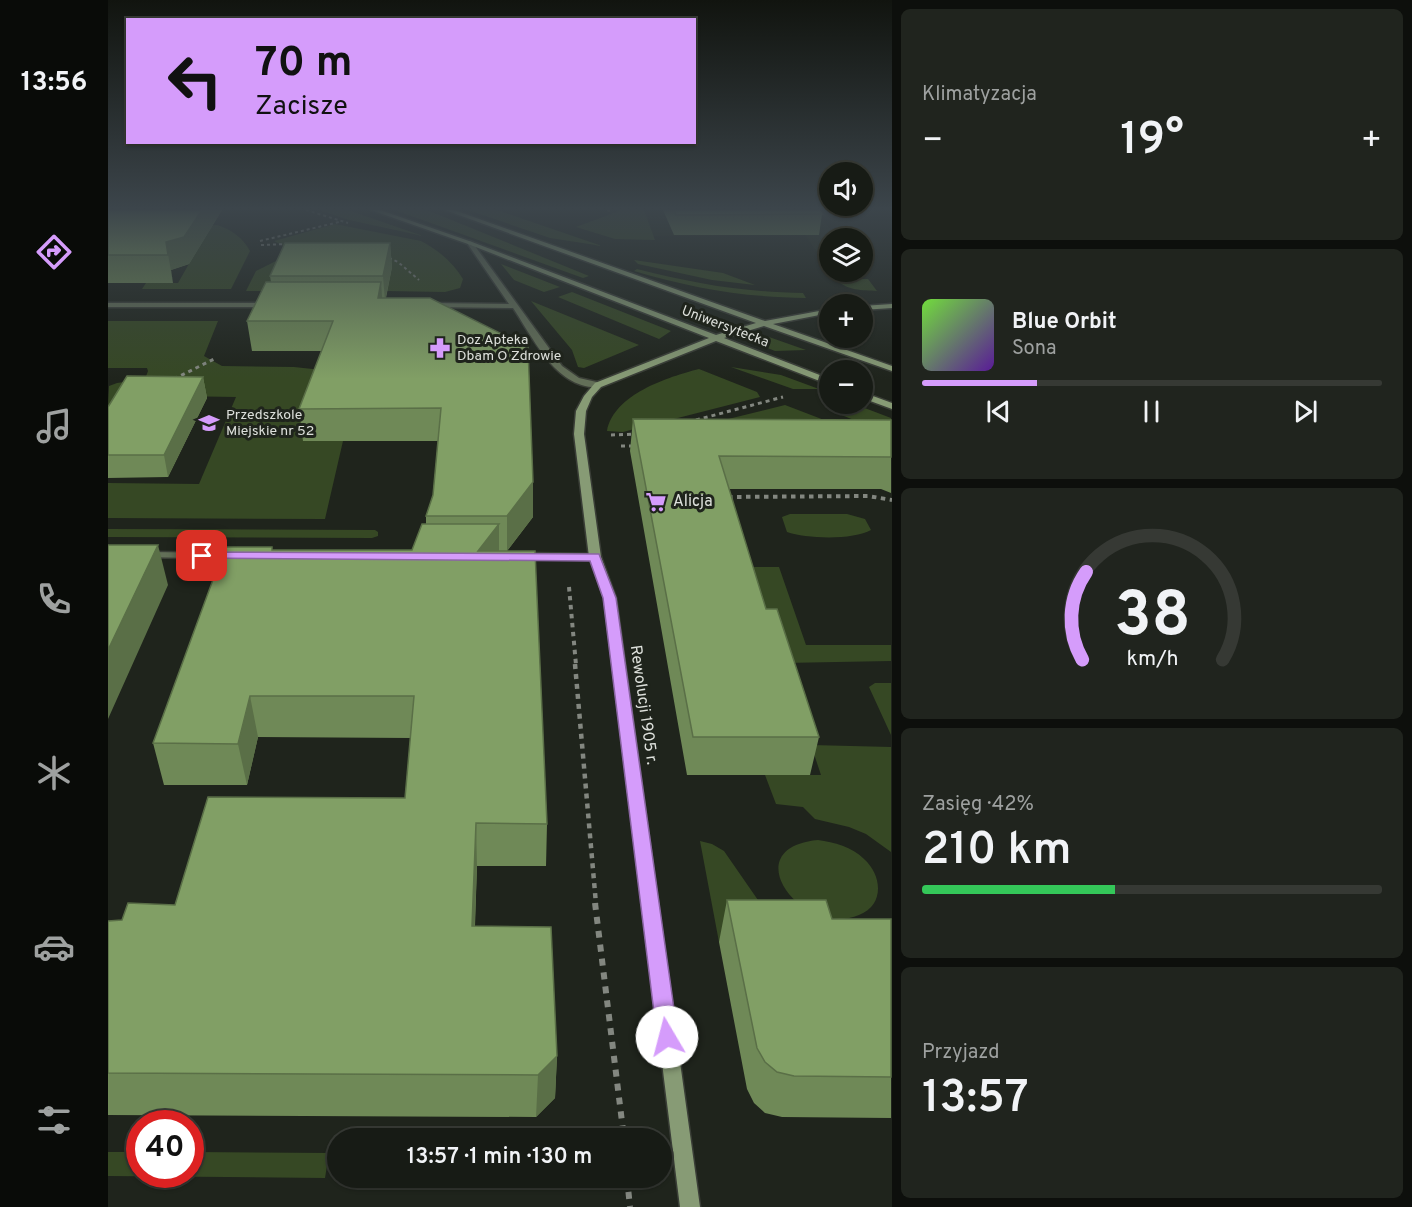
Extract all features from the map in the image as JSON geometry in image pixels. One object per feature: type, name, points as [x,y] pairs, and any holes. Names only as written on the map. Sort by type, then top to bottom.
[{"type":"main road","name":"Uniwersytecka","points":[[531,266],[819,378]]},
{"type":"main road","name":"Uniwersytecka","points":[[603,266],[891,369]]},
{"type":"main road","points":[[873,307],[891,306]]},
{"type":"main road","points":[[598,385],[716,337],[758,323],[819,313]]},
{"type":"main road","name":"Rewolucji 1905 r.","points":[[598,385],[588,396],[581,411],[579,434],[595,557],[610,598],[690,1207]]},
{"type":"main road","points":[[873,399],[891,406]]},
{"type":"street","points":[[487,266],[566,375],[598,385]]},
{"type":"street","points":[[108,305],[279,305]]},
{"type":"street","points":[[419,305],[515,306]]},
{"type":"street","points":[[132,555],[250,556]]},
{"type":"street","points":[[509,556],[595,557]]},
{"type":"path","points":[[403,266],[423,284]]},
{"type":"path","points":[[169,382],[186,371],[216,358]]},
{"type":"path","points":[[686,423],[783,397]]},
{"type":"path","points":[[603,435],[643,434]]},
{"type":"path","points":[[621,446],[644,447]]},
{"type":"path","points":[[730,508],[726,496],[868,496],[891,500]]},
{"type":"path","points":[[567,556],[597,923],[623,1128]]},
{"type":"path","points":[[628,1188],[630,1207]]},
{"type":"green space","points":[[188,266],[242,266],[231,289],[142,289],[146,283],[178,283]]},
{"type":"green space","points":[[265,266],[454,266],[463,279],[460,288],[445,292],[387,291],[391,268],[278,291],[246,291],[256,271]]},
{"type":"green space","points":[[503,266],[560,287],[544,292],[514,280]]},
{"type":"green space","points":[[551,266],[565,266],[589,276],[583,278]]},
{"type":"green space","points":[[649,266],[677,266],[723,273],[755,285],[712,280]]},
{"type":"green space","points":[[637,269],[720,286],[803,293],[806,298],[719,291],[634,271]]},
{"type":"green space","points":[[870,282],[877,291],[850,288],[840,283]]},
{"type":"green space","points":[[572,292],[671,331],[659,339],[558,297]]},
{"type":"green space","points":[[531,301],[639,345],[584,368],[578,367],[572,350]]},
{"type":"green space","name":"Przedszkole Miejskie nr 52","points":[[108,321],[218,321],[204,356],[222,366],[294,367],[322,370],[303,441],[343,441],[325,519],[108,518],[108,483],[199,484],[236,397],[175,396],[108,405],[109,386],[145,379],[148,371],[147,368],[108,368]]},
{"type":"green space","points":[[769,337],[806,350],[775,351],[753,342]]},
{"type":"green space","points":[[731,367],[781,375],[819,389],[793,389]]},
{"type":"green space","points":[[699,369],[757,392],[760,397],[623,432],[607,431],[612,418],[631,397],[658,382]]},
{"type":"green space","points":[[785,405],[832,423],[679,431]]},
{"type":"green space","points":[[873,411],[891,418],[891,435],[839,414],[873,414]]},
{"type":"green space","points":[[790,514],[847,514],[865,519],[871,530],[854,536],[842,537],[796,534],[787,532],[782,517]]},
{"type":"green space","points":[[108,529],[375,530],[378,536],[372,538],[108,537]]},
{"type":"green space","points":[[737,567],[779,567],[806,645],[891,645],[891,661],[783,663]]},
{"type":"green space","points":[[875,683],[891,683],[891,735],[869,687]]},
{"type":"green space","points":[[811,745],[891,747],[891,852],[866,834],[849,827],[815,819],[803,807],[776,804],[765,775],[821,775]]},
{"type":"green space","points":[[818,840],[848,848],[859,855],[874,873],[878,889],[877,897],[867,910],[859,915],[838,919],[817,915],[799,904],[786,890],[779,874],[781,858],[793,847]]},
{"type":"green space","points":[[700,841],[712,844],[724,851],[787,942],[719,942]]},
{"type":"green space","points":[[108,1152],[126,1152],[126,1176],[108,1176]]},
{"type":"green space","points":[[204,1152],[327,1153],[325,1178],[204,1177]]},
{"type":"building","points":[[274,266],[385,266],[383,276],[270,276]]},
{"type":"building","points":[[266,282],[381,282],[378,298],[430,298],[528,347],[533,482],[507,516],[426,516],[433,495],[441,408],[299,409],[333,321],[247,321]]},
{"type":"building","points":[[127,376],[203,377],[164,455],[108,455],[108,407]]},
{"type":"building","points":[[633,419],[891,420],[891,457],[719,456],[766,609],[777,609],[819,737],[693,737]]},
{"type":"building","points":[[422,524],[499,524],[478,551],[535,551],[547,824],[476,823],[472,926],[551,927],[557,1056],[538,1075],[108,1073],[108,921],[122,920],[128,903],[175,905],[208,797],[405,798],[414,696],[250,696],[238,744],[153,743],[225,547],[272,547],[272,550],[412,550]]},
{"type":"building","points":[[108,545],[158,545],[108,650]]},
{"type":"building","points":[[727,900],[826,900],[832,919],[891,919],[891,1077],[794,1076],[777,1072],[765,1062],[757,1048]]},
{"type":"place","name":"Doz Apteka Dbam O Zdrowie","points":[[440,348]]},
{"type":"place","name":"Przedszkole Miejskie nr 52","points":[[209,423]]},
{"type":"place","name":"Alicja","points":[[656,502]]},
{"type":"route","points":[[202,556],[595,557],[610,598],[667,1037]]}]
